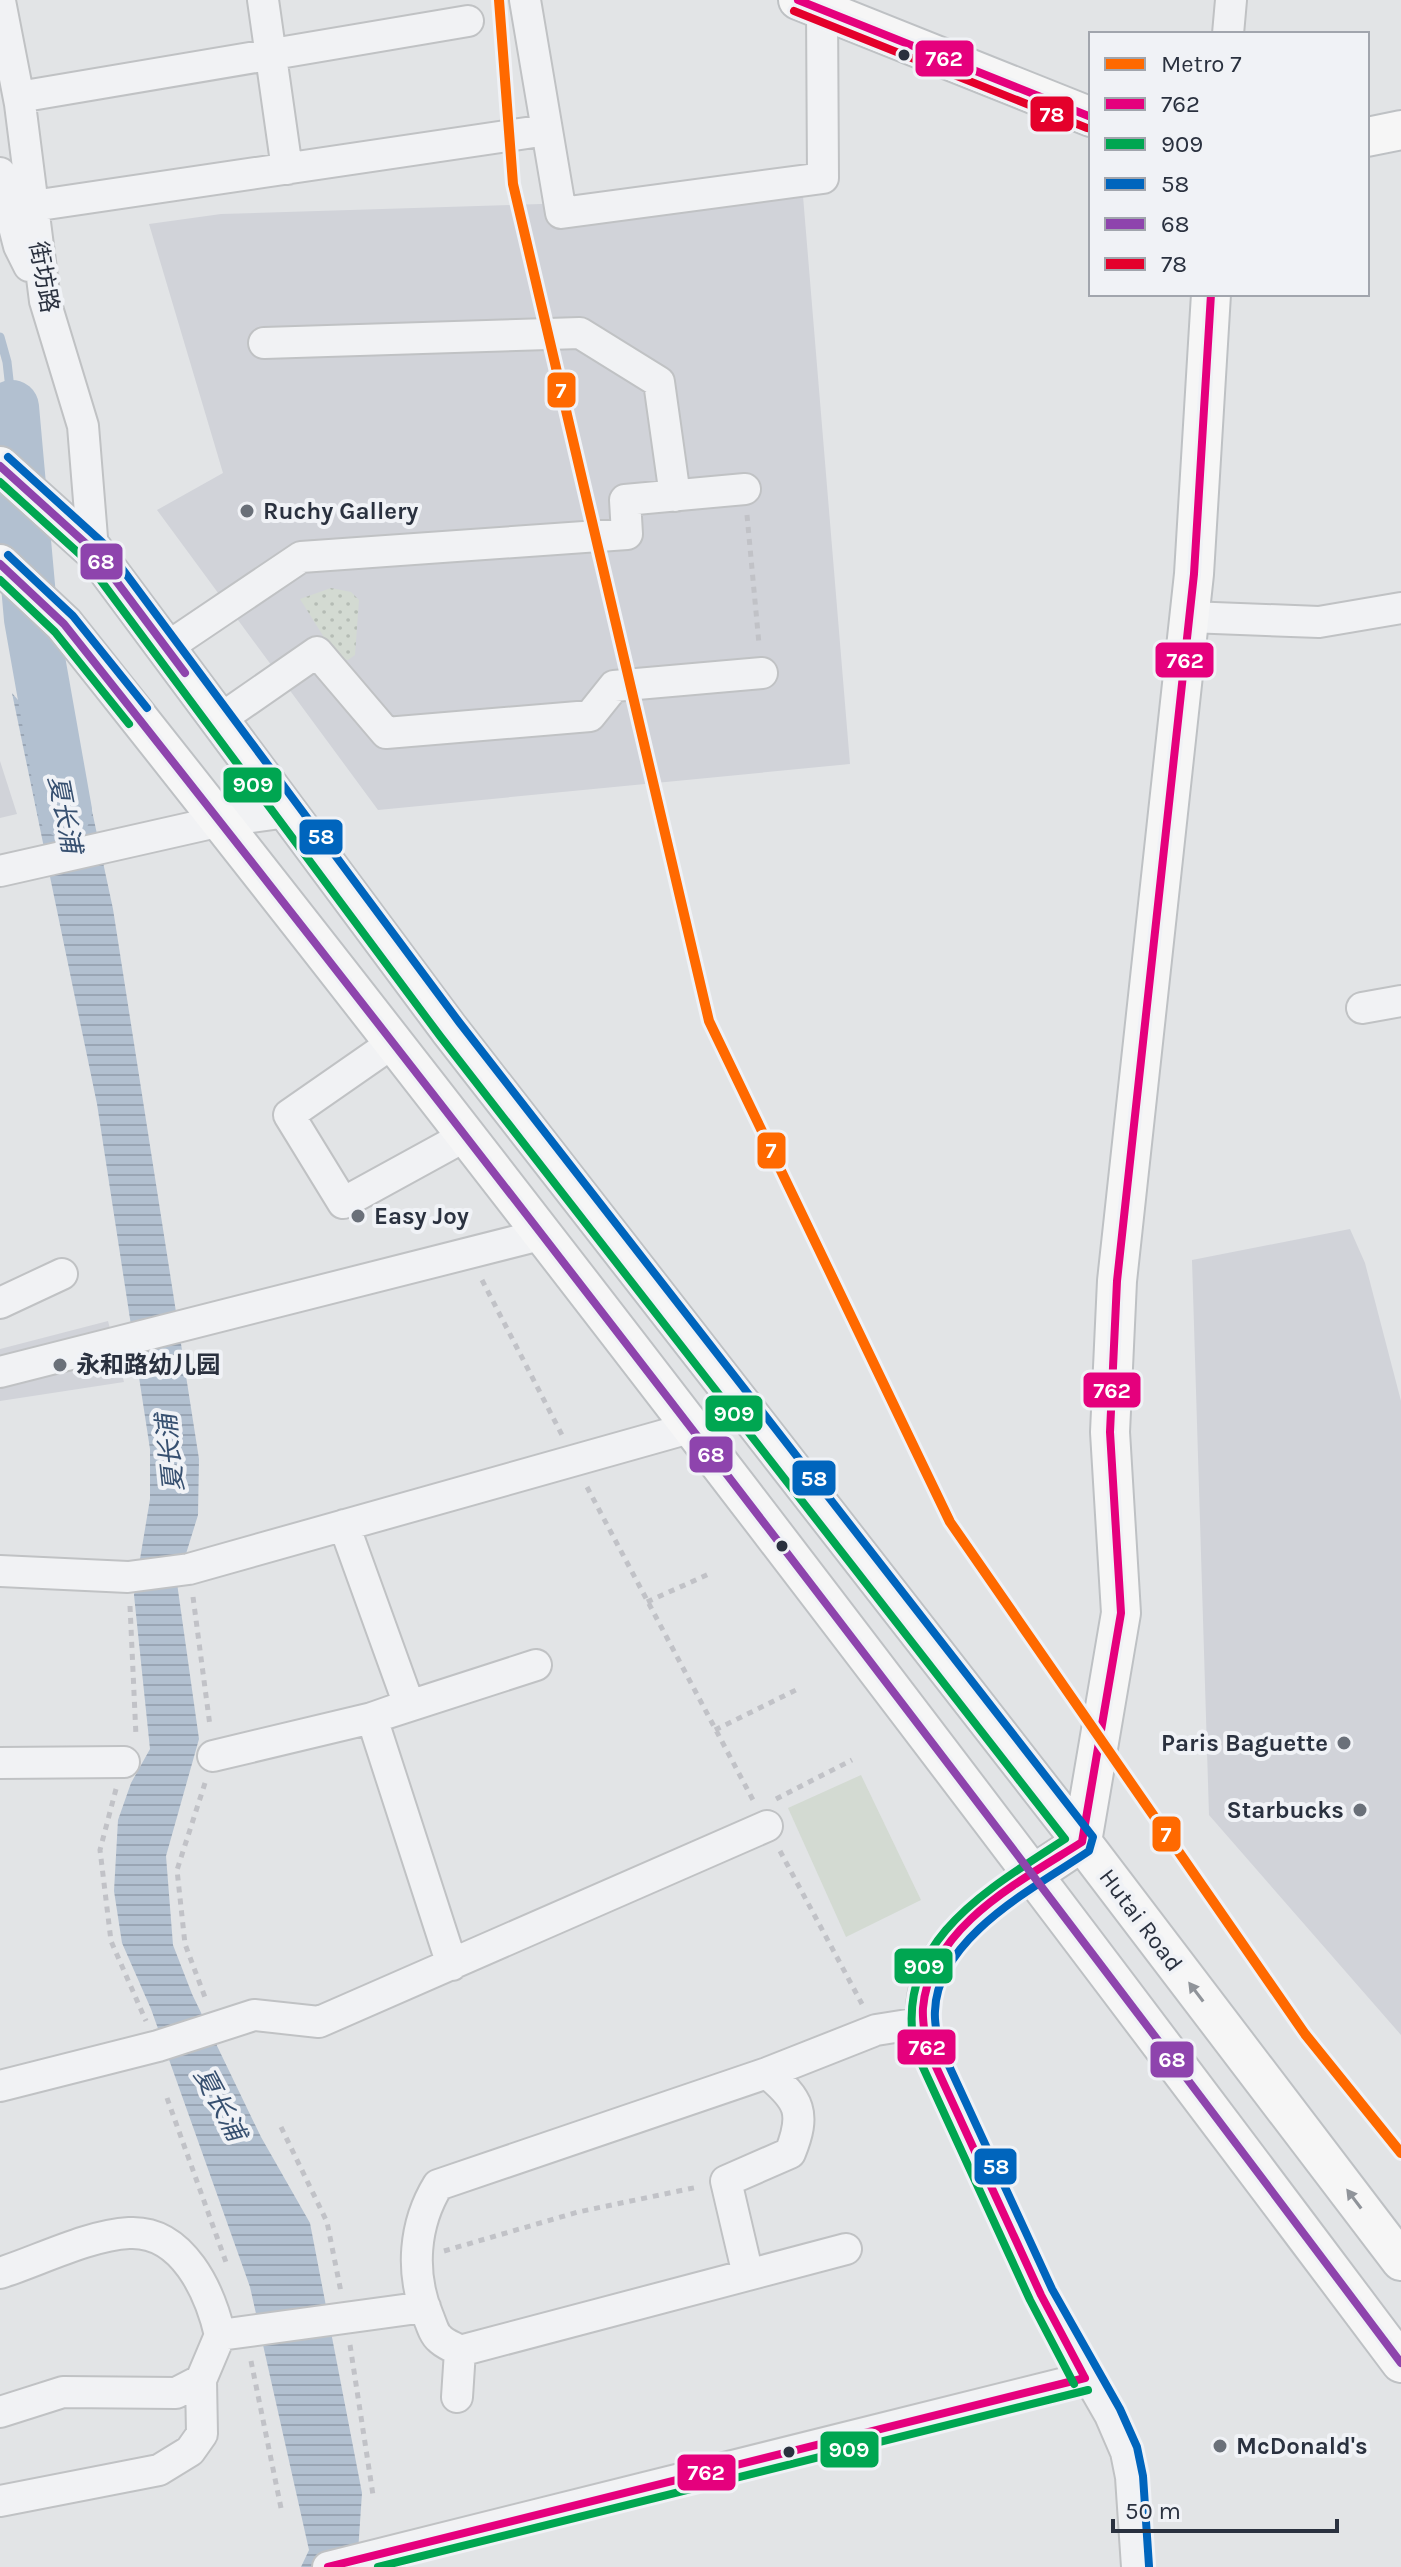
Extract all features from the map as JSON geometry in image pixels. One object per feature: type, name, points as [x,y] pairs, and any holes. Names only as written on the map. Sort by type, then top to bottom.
[{"type":"main road","points":[[810,5],[1089,116]]},
{"type":"main road","points":[[1369,137],[1401,130]]},
{"type":"main road","points":[[1034,1874],[1082,1842],[1121,1613],[1110,1432],[1117,1281],[1189,617],[1211,296]]},
{"type":"main road","name":"Hutai Road","points":[[0,466],[93,550],[458,1041],[1082,1842],[1401,2261]]},
{"type":"main road","points":[[0,564],[64,624],[467,1135],[1034,1874],[1401,2363]]},
{"type":"street","points":[[263,0],[287,169]]},
{"type":"street","points":[[525,0],[561,213],[823,178],[810,5]]},
{"type":"street","points":[[1228,32],[1231,0]]},
{"type":"street","name":"街坊路","points":[[0,1],[19,97],[45,301],[83,426],[93,550]]},
{"type":"street","points":[[19,97],[270,52],[468,21]]},
{"type":"street","points":[[33,206],[547,130]]},
{"type":"street","points":[[0,173],[19,246],[45,301]]},
{"type":"street","points":[[264,343],[580,333],[659,382],[675,496]]},
{"type":"street","points":[[166,648],[301,557],[627,534],[625,500],[745,489]]},
{"type":"street","points":[[1189,617],[1319,622],[1401,608]]},
{"type":"street","points":[[219,720],[317,652],[386,733],[590,716],[614,686],[762,673]]},
{"type":"street","points":[[0,871],[221,821],[288,812]]},
{"type":"street","points":[[1362,1008],[1401,1001]]},
{"type":"street","points":[[394,1042],[289,1115],[343,1203],[467,1135]]},
{"type":"street","points":[[0,1372],[544,1234]]},
{"type":"street","points":[[0,1303],[62,1274]]},
{"type":"street","points":[[0,1571],[128,1577],[189,1569],[693,1427]]},
{"type":"street","points":[[344,1525],[409,1705]]},
{"type":"street","points":[[213,1756],[372,1718],[536,1665]]},
{"type":"street","points":[[372,1718],[452,1965]]},
{"type":"street","points":[[0,1763],[124,1762]]},
{"type":"street","points":[[0,2086],[158,2046],[254,2015],[319,2022],[452,1965],[762,1818]]},
{"type":"street","points":[[1034,1874],[983,1910],[947,1943],[929,1972],[921,1997],[920,2023],[926,2045],[1041,2295],[1085,2378],[1110,2415],[1126,2452],[1131,2477],[1137,2567]]},
{"type":"street","points":[[846,2249],[460,2351],[437,2338],[425,2307],[418,2235],[424,2207],[438,2185],[767,2073],[876,2030],[920,2023]]},
{"type":"street","points":[[748,2275],[726,2181],[790,2153],[800,2128],[797,2104],[787,2089],[767,2073]]},
{"type":"street","points":[[0,2273],[131,2233],[155,2239],[168,2243],[194,2271],[232,2333]]},
{"type":"street","points":[[0,2412],[63,2392],[176,2393],[201,2380],[232,2333],[425,2307]]},
{"type":"street","points":[[457,2397],[460,2351]]},
{"type":"street","points":[[328,2567],[1085,2378]]},
{"type":"street","points":[[0,2501],[159,2470],[190,2451],[202,2434],[201,2380]]},
{"type":"path","points":[[745,489],[762,673]]},
{"type":"path","points":[[468,1253],[647,1602],[876,2030]]},
{"type":"path","points":[[189,1569],[213,1756],[177,1870],[185,1944],[216,2026]]},
{"type":"path","points":[[647,1602],[711,1573]]},
{"type":"path","points":[[128,1577],[137,1744],[124,1762],[100,1850],[111,1941],[158,2046]]},
{"type":"path","points":[[715,1730],[800,1688]]},
{"type":"path","points":[[762,1818],[852,1760]]},
{"type":"path","points":[[418,2259],[578,2212],[726,2181]]},
{"type":"shaded area","points":[[803,196],[850,764],[378,810],[157,510],[223,473],[149,224],[221,214]]},
{"type":"shaded area","points":[[331,588],[351,592],[359,600],[355,655],[348,660],[337,658],[300,599]]},
{"type":"shaded area","points":[[0,761],[17,814],[0,818]]},
{"type":"shaded area","points":[[1350,1229],[1365,1263],[1401,1401],[1401,2035],[1209,1815],[1192,1260]]},
{"type":"shaded area","name":"永和路幼儿园","points":[[108,1321],[124,1382],[0,1401],[0,1349]]},
{"type":"shaded area","points":[[861,1775],[921,1900],[846,1937],[788,1808]]},
{"type":"water","points":[[12,693],[85,778],[113,909],[199,1459],[198,1515],[177,1583],[199,1739],[166,1856],[173,1945],[192,1994],[261,2137],[310,2223],[362,2493],[357,2567],[301,2567],[309,2550],[250,2287],[151,2009],[122,1943],[114,1891],[118,1820],[131,1783],[150,1749],[134,1595],[150,1499],[150,1449],[97,1104]]},
{"type":"waterway","name":"夏长浦","points":[[0,337],[7,362],[12,407]]},
{"type":"waterway","name":"夏长浦","points":[[12,407],[31,619],[65,811]]},
{"type":"metro line","name":"7","points":[[499,0],[513,184],[709,1021],[950,1522],[1305,2034],[1401,2153]]},
{"type":"transit line","name":"762","points":[[798,0],[1089,116]]},
{"type":"transit line","name":"78","points":[[794,11],[1087,128]]},
{"type":"transit line","name":"762","points":[[1085,2378],[1041,2295],[926,2045],[923,2008],[929,1979],[942,1953],[960,1930],[1007,1890],[1082,1842],[1121,1613],[1110,1432],[1117,1281],[1194,574],[1211,296]]},
{"type":"transit line","name":"58","points":[[8,457],[103,543],[459,1022],[1093,1837],[1089,1851],[1018,1898],[971,1937],[952,1960],[940,1984],[935,2019],[938,2042],[1052,2289],[1120,2409],[1137,2447],[1143,2476],[1149,2566]]},
{"type":"transit line","name":"68","points":[[0,466],[93,550],[185,673]]},
{"type":"transit line","name":"909","points":[[0,482],[84,558],[440,1036],[1065,1839],[1005,1878],[952,1923],[932,1949],[918,1979],[912,2012],[915,2050],[1030,2300],[1074,2384]]},
{"type":"transit line","name":"58","points":[[8,555],[73,616],[147,708]]},
{"type":"transit line","name":"68","points":[[0,564],[64,624],[403,1055],[905,1707],[1401,2363]]},
{"type":"transit line","name":"909","points":[[0,580],[55,632],[129,724]]},
{"type":"transit line","name":"762","points":[[328,2567],[1085,2378]]},
{"type":"transit line","name":"909","points":[[378,2567],[1088,2390]]},
{"type":"place","name":"Ruchy Gallery","points":[[247,511]]},
{"type":"place","name":"Easy Joy","points":[[358,1216]]},
{"type":"place","name":"永和路幼儿园","points":[[60,1365]]},
{"type":"place","name":"Paris Baguette","points":[[1344,1743]]},
{"type":"place","name":"Starbucks","points":[[1360,1810]]},
{"type":"place","name":"McDonald's","points":[[1220,2446]]}]
